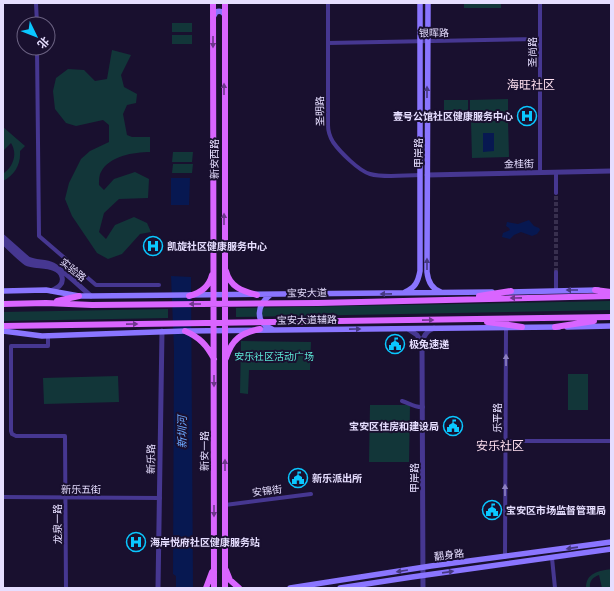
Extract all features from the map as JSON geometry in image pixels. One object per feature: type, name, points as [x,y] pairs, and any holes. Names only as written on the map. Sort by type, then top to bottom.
[{"type":"main road","name":"新安西路","points":[[213,3],[214,314]]},
{"type":"main road","name":"新安西路","points":[[224,314],[225,3]]},
{"type":"main road","name":"甲岸路","points":[[402,293],[414,286],[419,278],[420,3]]},
{"type":"main road","name":"甲岸路","points":[[428,3],[427,278],[432,286],[446,293]]},
{"type":"main road","points":[[213,17],[216,12],[220,11],[225,16]]},
{"type":"main road","points":[[420,206],[421,209],[424,210],[427,206]]},
{"type":"main road","points":[[224,262],[226,273],[234,286],[240,290],[257,295]]},
{"type":"main road","points":[[192,296],[200,292],[208,285],[212,277],[214,264]]},
{"type":"main road","points":[[3,291],[51,291],[79,296],[446,293],[556,290],[611,291]]},
{"type":"main road","points":[[451,300],[511,291]]},
{"type":"main road","points":[[270,295],[262,304],[259,313],[264,324],[273,329]]},
{"type":"main road","points":[[46,303],[79,296]]},
{"type":"main road","name":"宝安大道","points":[[3,304],[46,303],[92,305],[318,303],[611,296]]},
{"type":"main road","name":"新安一路","points":[[214,314],[214,588]]},
{"type":"main road","name":"新安一路","points":[[224,314],[225,588]]},
{"type":"main road","points":[[3,326],[319,320],[611,318]]},
{"type":"main road","points":[[554,327],[611,318]]},
{"type":"main road","points":[[451,320],[522,327]]},
{"type":"main road","name":"宝安大道辅路","points":[[195,333],[214,330],[260,329],[611,326]]},
{"type":"main road","points":[[225,363],[230,347],[237,339],[247,332],[260,329]]},
{"type":"main road","points":[[3,331],[31,335],[48,335],[185,330],[195,333],[206,345],[214,361]]},
{"type":"main road","name":"翻身路","points":[[290,588],[611,542]]},
{"type":"main road","name":"翻身路","points":[[340,588],[611,549]]},
{"type":"main road","points":[[206,588],[210,581],[214,562]]},
{"type":"main road","points":[[225,562],[230,580],[239,588]]},
{"type":"street","points":[[36,3],[36,16]]},
{"type":"street","name":"圣明路","points":[[328,3],[328,125],[333,142],[358,167],[369,174],[420,175]]},
{"type":"street","name":"圣尚路","points":[[540,3],[540,173]]},
{"type":"street","name":"银晖路","points":[[328,43],[540,40]]},
{"type":"street","points":[[37,56],[39,236],[96,285],[159,285]]},
{"type":"street","name":"金桂街","points":[[427,175],[611,171]]},
{"type":"street","points":[[556,173],[556,193]]},
{"type":"street","name":"实验路","points":[[3,237],[28,259],[49,263],[57,267],[91,296]]},
{"type":"street","name":"实验路","points":[[3,242],[27,263],[50,267],[60,273],[62,276],[62,283],[51,291]]},
{"type":"street","points":[[556,272],[556,290]]},
{"type":"street","points":[[406,328],[417,335],[422,343]]},
{"type":"street","points":[[422,343],[430,330],[435,328]]},
{"type":"street","name":"乐平路","points":[[505,557],[506,328]]},
{"type":"street","name":"新乐路","points":[[158,588],[162,331]]},
{"type":"street","name":"龙泉一路","points":[[48,335],[48,346],[11,346],[11,431],[15,436],[65,436],[66,588]]},
{"type":"street","name":"甲岸路","points":[[422,343],[423,588]]},
{"type":"street","points":[[402,401],[408,402],[418,408],[423,407]]},
{"type":"street","points":[[505,442],[611,441]]},
{"type":"street","name":"安锦街","points":[[225,505],[311,494]]},
{"type":"street","name":"新乐五街","points":[[3,497],[160,498]]},
{"type":"street","points":[[552,558],[556,588]]},
{"type":"green space","points":[[464,3],[501,3],[501,8],[464,8]]},
{"type":"green space","points":[[172,23],[192,23],[192,32],[172,32]]},
{"type":"green space","points":[[172,35],[192,35],[192,44],[172,44]]},
{"type":"green space","points":[[112,50],[131,55],[121,75],[124,87],[137,94],[136,103],[127,105],[123,114],[127,135],[132,137],[150,137],[150,152],[122,156],[110,162],[100,173],[99,185],[104,190],[114,179],[135,172],[149,179],[148,198],[119,199],[104,213],[99,232],[106,239],[115,225],[134,217],[147,223],[151,232],[140,234],[122,254],[108,259],[97,253],[72,216],[65,199],[69,183],[81,159],[90,151],[109,142],[109,125],[103,120],[76,126],[66,123],[55,109],[53,91],[56,78],[68,69],[84,70],[95,81],[107,79]]},
{"type":"green space","points":[[508,99],[508,118],[470,118],[470,100]]},
{"type":"green space","points":[[444,100],[468,100],[468,119],[448,119],[448,117],[444,117]]},
{"type":"green space","points":[[471,121],[508,121],[509,157],[472,158]]},
{"type":"green space","points":[[3,127],[25,146],[20,151],[16,169],[11,176],[3,181],[3,174],[12,164],[14,152],[11,143],[3,151]]},
{"type":"green space","points":[[173,152],[193,152],[192,162],[172,162]]},
{"type":"green space","points":[[173,164],[193,164],[192,173],[172,173]]},
{"type":"green space","points":[[611,301],[611,310],[236,317],[236,308]]},
{"type":"green space","points":[[168,309],[168,318],[3,321],[3,312]]},
{"type":"green space","name":"安乐社区活动广场","points":[[241,341],[311,342],[310,370],[249,370],[248,394],[240,393]]},
{"type":"green space","points":[[568,374],[588,374],[588,410],[568,410]]},
{"type":"green space","points":[[118,376],[119,402],[44,404],[43,378]]},
{"type":"green space","points":[[370,405],[410,405],[409,462],[369,462]]},
{"type":"green space","points":[[611,569],[611,588],[602,588],[599,575],[592,580],[590,583],[590,588],[586,588],[590,576],[597,572]]},
{"type":"water","points":[[483,133],[494,133],[494,151],[483,152]]},
{"type":"water","points":[[171,178],[190,178],[189,205],[171,205]]},
{"type":"water","points":[[529,220],[534,226],[539,228],[540,230],[537,234],[532,236],[521,232],[514,235],[510,239],[502,237],[503,233],[510,230],[506,226],[507,222],[518,224]]},
{"type":"water","name":"新圳河","points":[[171,276],[191,277],[193,588],[176,588],[176,576],[173,574],[174,349]]},
{"type":"tunnel","points":[[556,193],[556,272]]},
{"type":"place","name":"壹号公馆社区健康服务中心","points":[[527,116]]},
{"type":"place","name":"凯旋社区健康服务中心","points":[[153,246]]},
{"type":"place","name":"极兔速递","points":[[395,344]]},
{"type":"place","name":"宝安区住房和建设局","points":[[453,426]]},
{"type":"place","name":"新乐派出所","points":[[298,478]]},
{"type":"place","name":"宝安区市场监督管理局","points":[[492,510]]},
{"type":"place","name":"海岸悦府社区健康服务站","points":[[136,542]]},
{"type":"district","name":"海旺社区","points":[[531,85]]},
{"type":"district","name":"安乐社区","points":[[500,446]]}]
